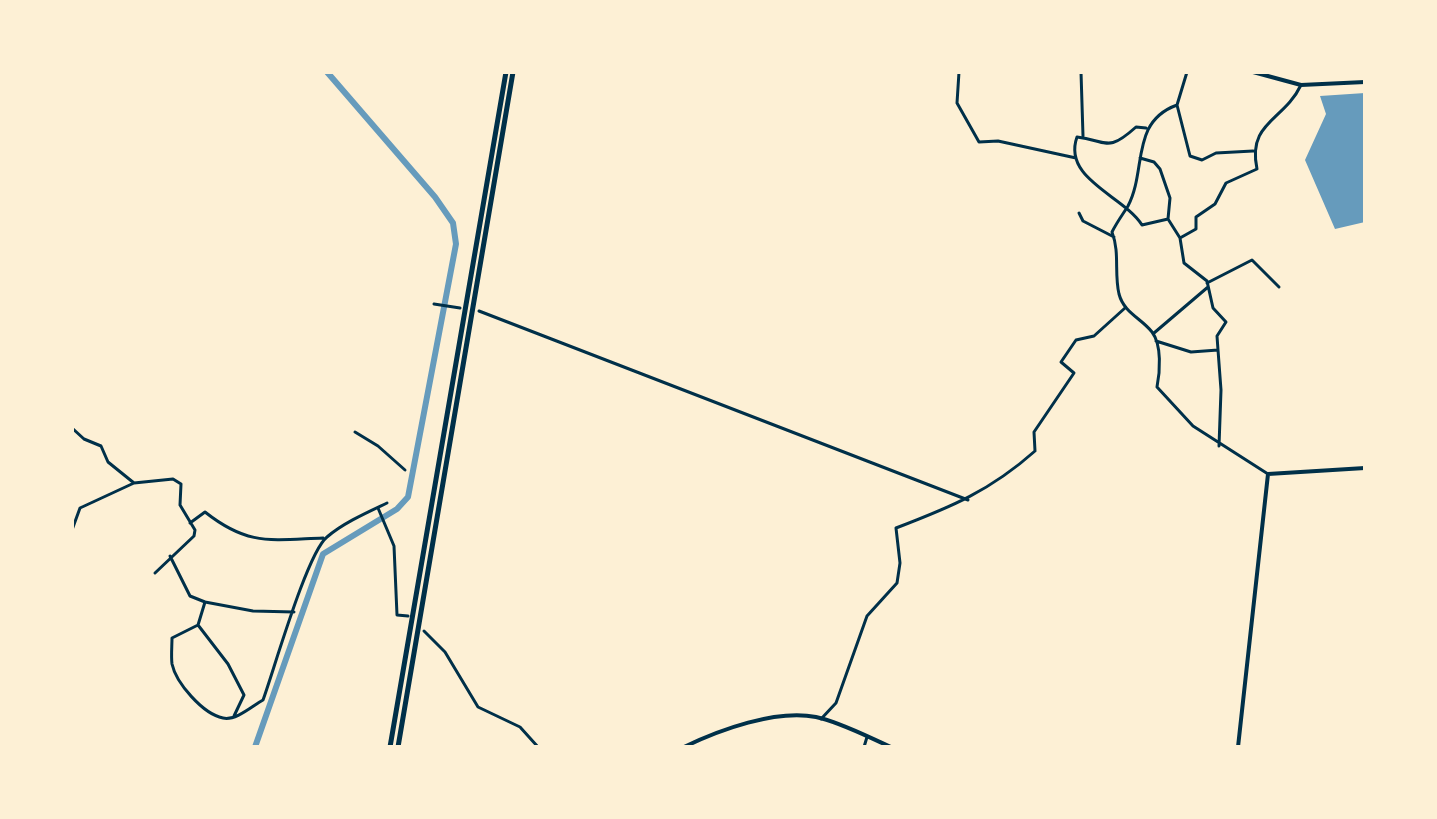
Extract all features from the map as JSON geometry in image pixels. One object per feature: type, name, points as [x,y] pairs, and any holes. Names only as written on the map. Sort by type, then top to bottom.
[{"type":"highway","points":[[390,747],[506,72]]},
{"type":"highway","points":[[398,747],[513,72]]},
{"type":"street","points":[[959,72],[957,103],[979,142],[998,141],[1076,158]]},
{"type":"street","points":[[1081,72],[1083,137]]},
{"type":"street","points":[[1187,72],[1177,105],[1190,156],[1202,160],[1216,153],[1253,151]]},
{"type":"street","points":[[1253,72],[1301,85],[1365,82]]},
{"type":"street","points":[[1180,238],[1196,229],[1196,217],[1207,206],[1215,204],[1226,183],[1257,169],[1253,151],[1259,131],[1294,99],[1301,85]]},
{"type":"street","points":[[1177,105],[1158,115],[1146,128],[1127,208],[1112,232],[1118,247],[1116,280],[1125,308],[1154,333],[1160,369],[1157,387],[1193,426],[1219,446],[1268,474],[1365,468]]},
{"type":"street","points":[[1146,128],[1136,127],[1121,139],[1102,146],[1077,137],[1076,158],[1080,170],[1127,208],[1142,225],[1168,219]]},
{"type":"street","points":[[1140,158],[1154,162],[1160,169],[1170,198],[1168,219],[1180,238],[1184,263],[1208,285],[1213,308],[1226,322],[1217,336],[1221,390],[1219,446]]},
{"type":"street","points":[[1079,213],[1083,221],[1114,237]]},
{"type":"street","points":[[1154,333],[1208,285],[1252,260],[1279,287]]},
{"type":"street","points":[[435,304],[460,308]]},
{"type":"street","points":[[821,719],[836,703],[867,616],[897,583],[900,563],[896,528],[968,500],[1005,477],[1035,451],[1034,432],[1074,373],[1061,362],[1076,340],[1094,336],[1125,308]]},
{"type":"street","points":[[479,311],[968,500]]},
{"type":"street","points":[[1155,340],[1191,352],[1218,350]]},
{"type":"street","points":[[72,428],[84,439],[101,446],[108,462],[134,483]]},
{"type":"street","points":[[355,432],[378,446],[405,470]]},
{"type":"street","points":[[1238,747],[1268,474]]},
{"type":"street","points":[[72,530],[80,508],[134,483],[173,479],[181,484],[180,505],[194,536],[155,573]]},
{"type":"street","points":[[190,523],[205,512],[231,532],[268,540],[324,538],[387,503]]},
{"type":"street","points":[[378,509],[394,546],[397,615],[408,616]]},
{"type":"street","points":[[205,602],[198,625],[172,638],[172,665],[199,703],[222,718],[234,717],[263,700],[324,538]]},
{"type":"street","points":[[170,556],[190,596],[253,611],[294,612]]},
{"type":"street","points":[[198,625],[228,664],[244,695],[234,717]]},
{"type":"street","points":[[424,631],[445,652],[478,707],[520,727],[538,747]]},
{"type":"street","points":[[684,747],[720,730],[766,720],[821,719],[891,747]]},
{"type":"street","points":[[864,747],[867,737]]},
{"type":"water","points":[[1365,93],[1365,222],[1335,229],[1305,160],[1326,114],[1320,96]]},
{"type":"waterway","points":[[255,747],[323,554],[397,509],[408,497],[456,244],[453,223],[435,197],[327,72]]}]
